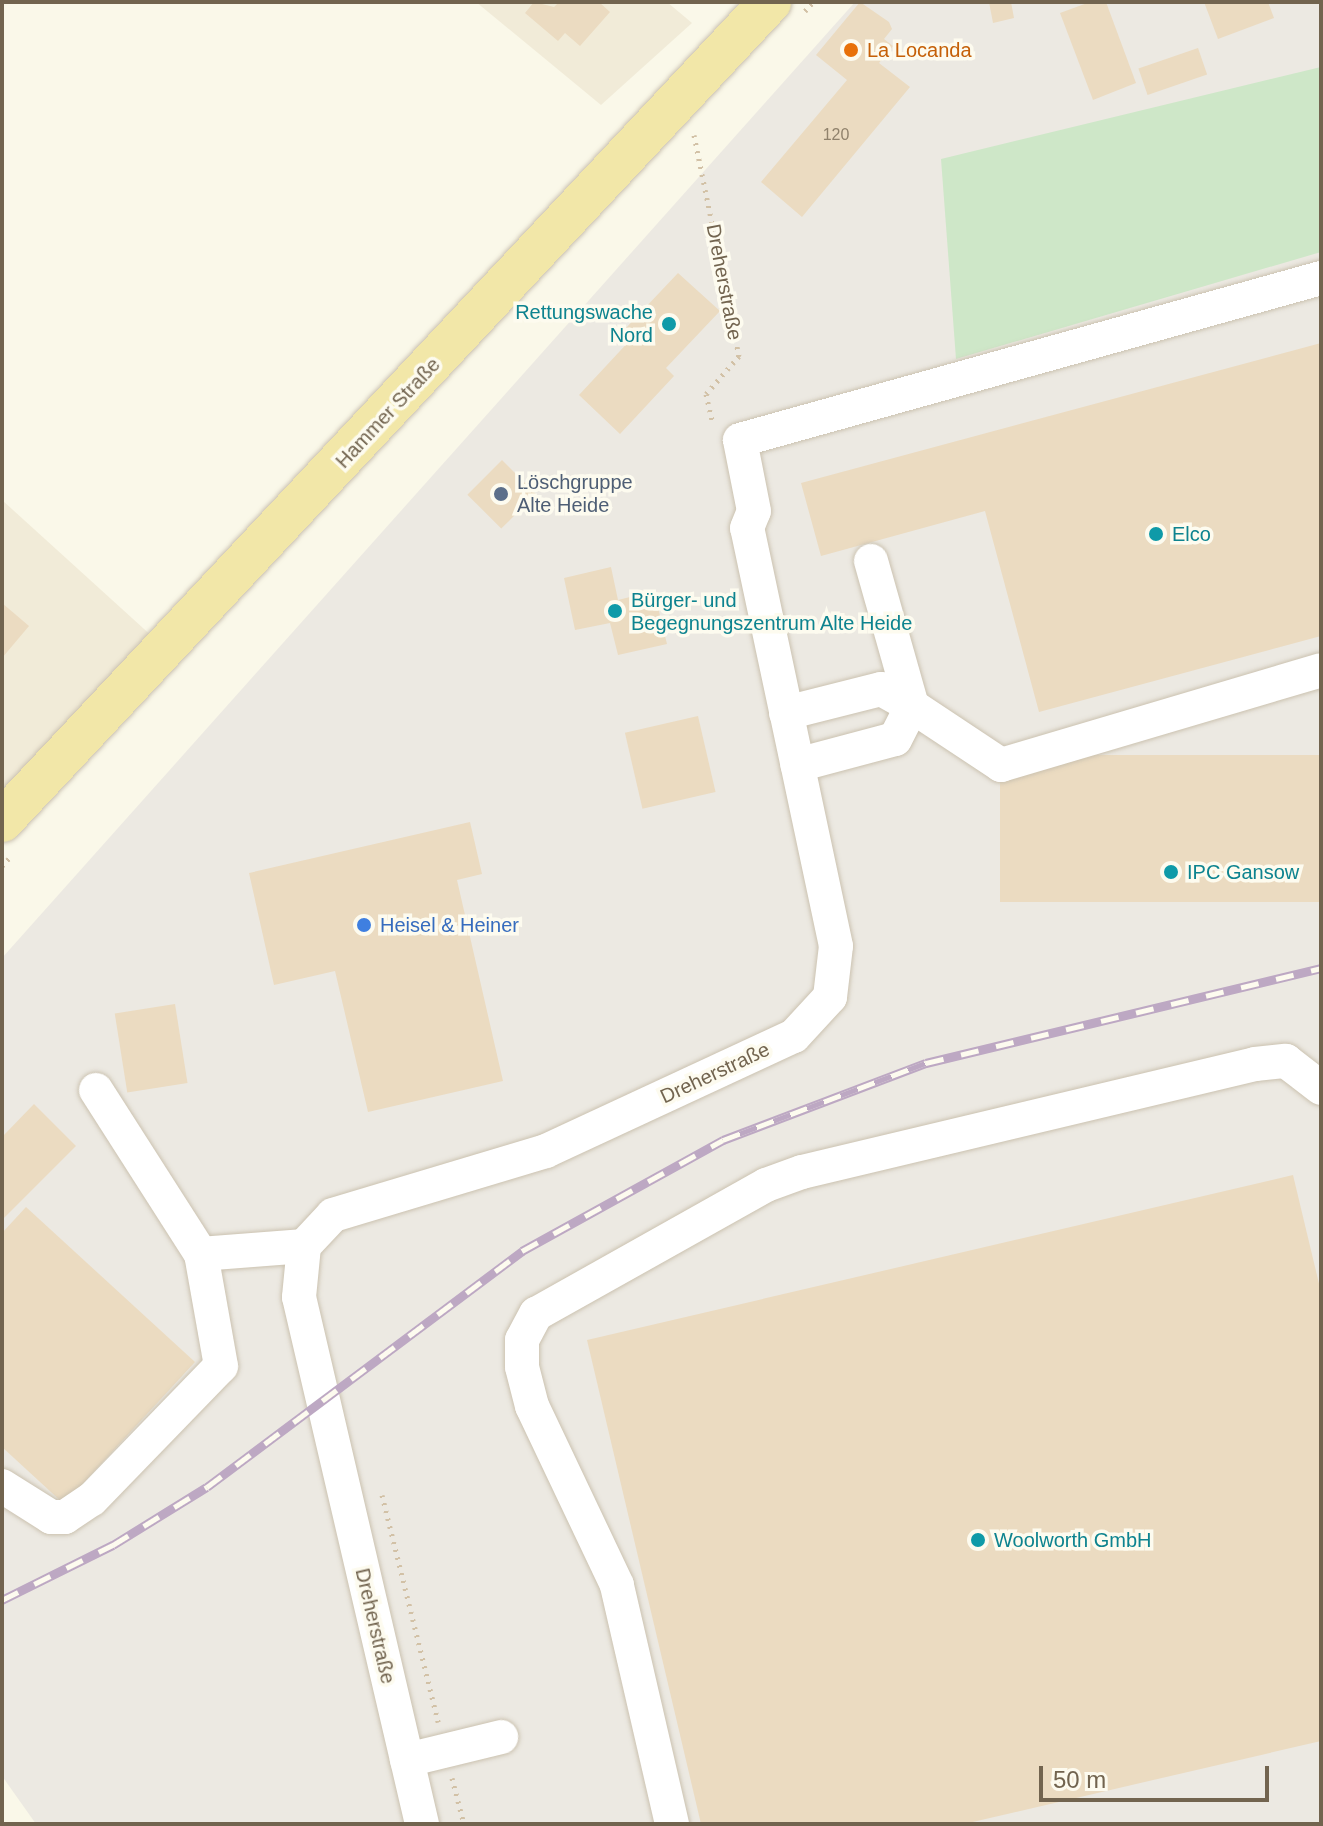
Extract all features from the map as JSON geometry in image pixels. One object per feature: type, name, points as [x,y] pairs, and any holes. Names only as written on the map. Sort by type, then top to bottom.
[{"type":"main road","name":"Hammer Straße","points":[[2,821],[770,2]]},
{"type":"street","name":"Dreherstraße","points":[[422,1824],[299,1297],[304,1246],[333,1215],[546,1151],[794,1036],[830,997],[836,946],[747,528],[754,511],[740,440],[1321,278]]},
{"type":"street","points":[[797,765],[895,739],[912,706],[871,561]]},
{"type":"street","points":[[786,713],[881,689],[1001,765],[1321,670]]},
{"type":"street","points":[[672,1824],[617,1585],[532,1406],[522,1367],[522,1340],[536,1314],[766,1185],[802,1172],[1255,1064],[1286,1061],[1321,1088]]},
{"type":"street","points":[[2,1486],[51,1517],[65,1517],[92,1499],[221,1366],[201,1254],[96,1090]]},
{"type":"street","points":[[201,1254],[304,1246]]},
{"type":"street","points":[[407,1760],[445,1747],[501,1737]]},
{"type":"path","name":"Dreherstraße","points":[[693,130],[739,356],[706,394],[716,440]]},
{"type":"path","points":[[379,1486],[464,1824]]},
{"type":"shaded area","points":[[476,2],[667,2],[692,23],[601,105]]},
{"type":"shaded area","points":[[855,2],[1321,2],[1321,1824],[36,1824],[2,1776],[2,958]]},
{"type":"shaded area","points":[[2,500],[165,648],[2,821]]},
{"type":"green space","points":[[1321,67],[1321,252],[956,359],[941,159]]},
{"type":"building","points":[[534,2],[554,7],[559,2],[599,2],[610,12],[580,46],[565,33],[558,41],[525,13]]},
{"type":"building","points":[[860,2],[889,22],[892,29],[884,39],[893,46],[879,63],[910,87],[802,217],[761,182],[847,80],[816,55]]},
{"type":"building","points":[[989,2],[1011,2],[1014,18],[993,23]]},
{"type":"building","points":[[1090,2],[1106,2],[1136,83],[1093,100],[1060,13]]},
{"type":"building","points":[[1204,2],[1268,2],[1274,18],[1218,39]]},
{"type":"building","points":[[1198,48],[1207,74],[1148,95],[1138,69]]},
{"type":"building","points":[[678,273],[720,311],[666,368],[674,376],[620,434],[579,395],[633,337],[625,329]]},
{"type":"building","name":"Elco","points":[[1321,343],[1321,636],[1039,712],[985,511],[821,556],[801,483]]},
{"type":"building","name":"Löschgruppe Alte Heide","points":[[502,460],[536,494],[501,529],[467,495]]},
{"type":"building","name":"Bürger- und Begegnungszentrum Alte Heide","points":[[611,567],[618,600],[654,591],[667,644],[618,655],[610,623],[575,630],[564,578]]},
{"type":"building","points":[[2,603],[29,626],[2,658]]},
{"type":"building","points":[[698,716],[716,792],[642,809],[625,733]]},
{"type":"building","name":"IPC Gansow","points":[[1000,755],[1321,755],[1321,902],[1000,902]]},
{"type":"building","name":"Heisel & Heiner","points":[[470,822],[482,874],[457,880],[503,1081],[368,1112],[335,971],[274,985],[249,873]]},
{"type":"building","points":[[175,1004],[188,1083],[127,1093],[115,1014]]},
{"type":"building","points":[[34,1104],[76,1146],[2,1220],[2,1137]]},
{"type":"building","name":"Woolworth GmbH","points":[[1293,1175],[1321,1292],[1321,1741],[964,1824],[701,1824],[587,1340]]},
{"type":"building","points":[[26,1207],[195,1362],[64,1504],[2,1447],[2,1233]]},
{"type":"railway","points":[[2,1600],[113,1545],[207,1487],[522,1251],[723,1140],[926,1063],[1321,968]]},
{"type":"place","name":"La Locanda","points":[[851,50]]},
{"type":"place","name":"Rettungswache Nord","points":[[669,324]]},
{"type":"place","name":"Löschgruppe Alte Heide","points":[[501,494]]},
{"type":"place","name":"Elco","points":[[1156,534]]},
{"type":"place","name":"Bürger- und Begegnungszentrum Alte Heide","points":[[615,611]]},
{"type":"place","name":"IPC Gansow","points":[[1171,872]]},
{"type":"place","name":"Heisel & Heiner","points":[[364,925]]},
{"type":"place","name":"Woolworth GmbH","points":[[978,1540]]}]
